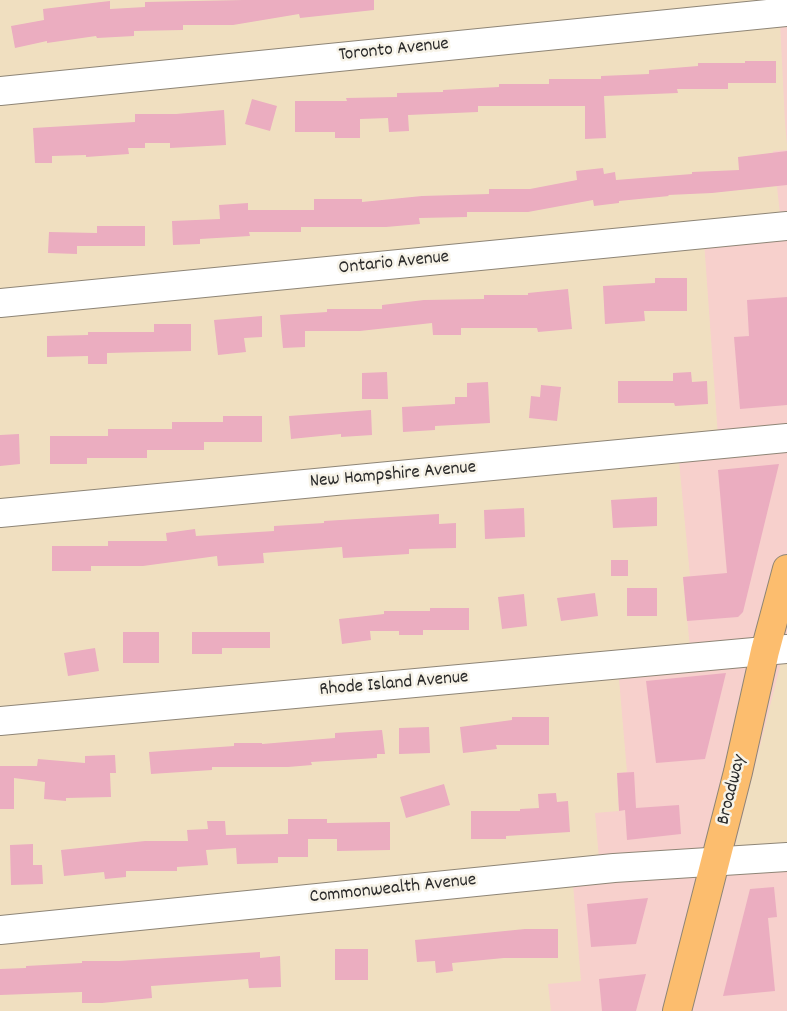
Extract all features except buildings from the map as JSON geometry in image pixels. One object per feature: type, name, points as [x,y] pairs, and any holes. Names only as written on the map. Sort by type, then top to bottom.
[{"type":"main road","name":"Broadway","points":[[677,1011],[738,772],[776,650],[787,569]]},
{"type":"street","name":"Toronto Avenue","points":[[0,91],[787,12]]},
{"type":"street","name":"Ontario Avenue","points":[[0,302],[787,226]]},
{"type":"street","name":"New Hampshire Avenue","points":[[0,513],[787,438]]},
{"type":"street","name":"Rhode Island Avenue","points":[[0,721],[776,650]]},
{"type":"street","name":"Commonwealth Avenue","points":[[0,930],[605,869],[787,856]]},
{"type":"shaded area","points":[[780,22],[787,22],[787,145],[785,123]]},
{"type":"shaded area","points":[[787,150],[787,638],[733,854],[787,849],[787,1011],[551,1011],[548,984],[581,981],[572,872],[600,870],[595,813],[619,811],[617,773],[627,772],[617,656],[690,648],[683,577],[690,576],[677,441],[718,436],[704,241],[780,214],[773,151]]}]
